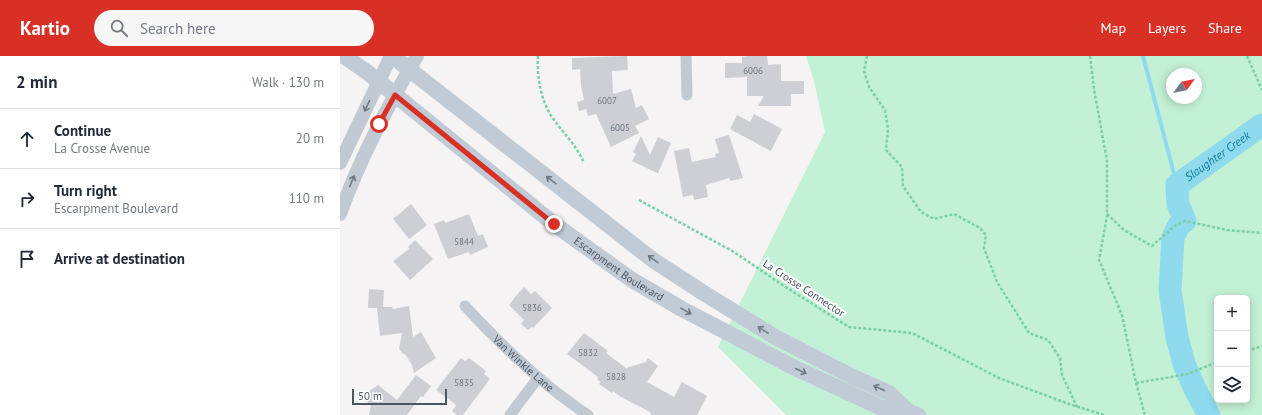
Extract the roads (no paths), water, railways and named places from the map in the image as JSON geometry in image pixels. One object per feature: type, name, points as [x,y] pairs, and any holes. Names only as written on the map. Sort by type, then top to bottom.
[{"type":"main road","name":"Escarpment Boulevard","points":[[344,56],[367,72],[554,224],[632,280],[682,309],[795,368],[882,408],[914,414]]},
{"type":"main road","name":"Escarpment Boulevard","points":[[392,56],[413,62],[653,260],[775,337],[853,377],[889,393],[914,414]]},
{"type":"street","points":[[340,163],[378,82],[392,56]]},
{"type":"street","points":[[686,56],[687,94]]},
{"type":"street","points":[[340,214],[366,150],[413,62]]},
{"type":"street","name":"Van Winkle Lane","points":[[465,306],[493,337],[538,378],[588,415]]},
{"type":"street","points":[[510,415],[538,378]]},
{"type":"waterway","points":[[1143,56],[1177,185]]},
{"type":"waterway","name":"Slaughter Creek","points":[[1209,415],[1184,364],[1177,337],[1170,290],[1173,237],[1179,225],[1185,221],[1178,204],[1177,185],[1262,125]]}]
